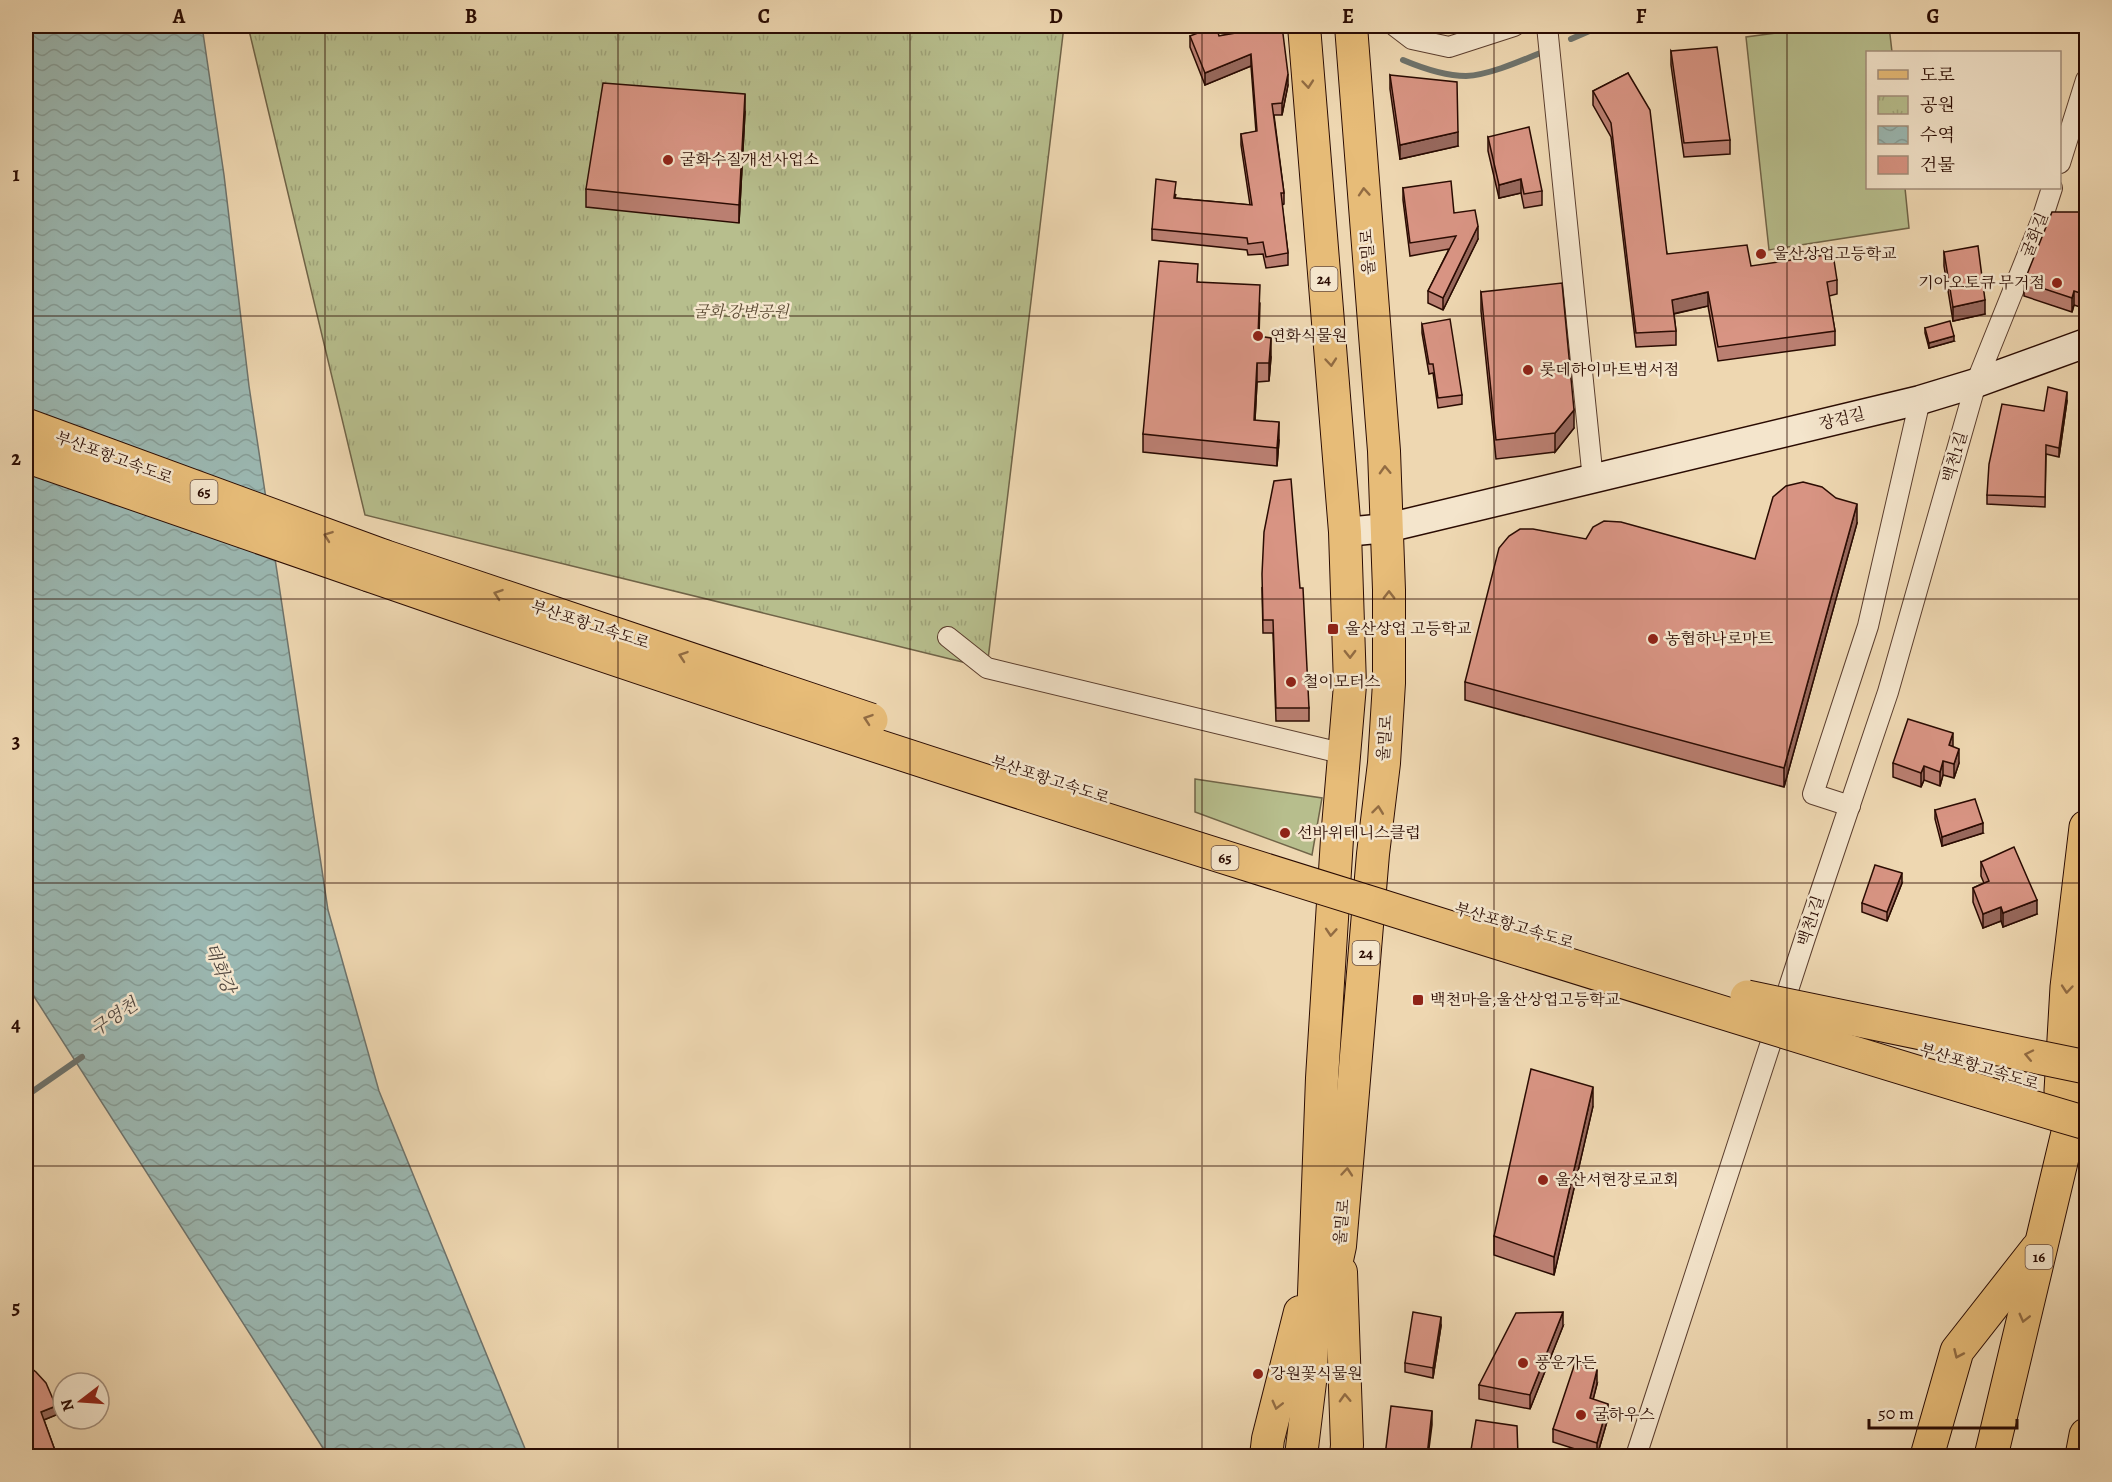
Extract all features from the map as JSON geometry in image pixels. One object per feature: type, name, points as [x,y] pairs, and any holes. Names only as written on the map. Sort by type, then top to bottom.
[{"type":"highway","name":"부산포항고속도로","points":[[26,425],[383,556],[1055,783],[1747,997],[2086,1099]]},
{"type":"highway","name":"부산포항고속도로","points":[[26,456],[584,650],[1086,814],[1634,986],[2086,1123]]},
{"type":"highway","points":[[2056,1186],[2067,987],[2086,827]]},
{"type":"highway","points":[[1747,997],[2086,1067]]},
{"type":"highway","name":"16","points":[[1991,1456],[2086,1057]]},
{"type":"highway","points":[[1927,1456],[1957,1351],[2043,1240]]},
{"type":"highway","points":[[2082,1456],[2086,1435]]},
{"type":"main road","name":"울밀로","points":[[1298,26],[1346,532],[1350,685],[1337,839],[1322,1078],[1328,1246]]},
{"type":"main road","name":"울밀로","points":[[1301,1456],[1328,1246],[1385,751],[1389,683],[1389,590],[1384,451],[1351,26]]},
{"type":"main road","name":"장검길","points":[[1346,532],[1387,528],[1920,400],[2086,343]]},
{"type":"main road","points":[[1266,1456],[1268,1439],[1328,1246]]},
{"type":"main road","points":[[1328,1246],[1347,1434],[1346,1456]]},
{"type":"street","points":[[1395,26],[1412,39],[1449,47],[1514,26]]},
{"type":"street","points":[[1547,26],[1593,480]]},
{"type":"street","points":[[2061,161],[2086,80]]},
{"type":"street","name":"굴화길","points":[[1976,382],[2042,219],[2052,189]]},
{"type":"street","name":"백천1길","points":[[1636,1456],[1888,692],[1976,382]]},
{"type":"street","points":[[1850,806],[1813,795],[1868,626],[1920,400]]},
{"type":"street","points":[[948,637],[987,668],[1345,754]]},
{"type":"green space","name":"굴화 강변공원","points":[[248,26],[1064,26],[987,668],[365,515]]},
{"type":"green space","points":[[1828,26],[1889,26],[1892,51],[1866,51],[1866,189],[1905,189],[1909,228],[1769,250],[1746,37]]},
{"type":"green space","name":"선바위테니스클럽","points":[[1195,779],[1322,798],[1312,855],[1195,812]]},
{"type":"water","name":"태화강","points":[[26,26],[202,26],[224,175],[249,386],[328,910],[379,1091],[528,1456],[328,1456],[26,984]]},
{"type":"building","points":[[1216,26],[1219,36],[1248,31],[1247,26],[1282,26],[1288,74],[1282,103],[1272,104],[1284,193],[1281,193],[1288,253],[1266,257],[1263,242],[1248,244],[1247,238],[1152,229],[1156,179],[1176,182],[1174,198],[1252,205],[1241,134],[1257,131],[1251,54],[1205,73],[1190,36]]},
{"type":"building","points":[[1717,47],[1730,140],[1684,143],[1671,51]]},
{"type":"building","points":[[1628,73],[1650,110],[1667,254],[1747,245],[1751,266],[1833,254],[1837,280],[1827,282],[1835,331],[1718,347],[1708,292],[1672,300],[1676,331],[1636,333],[1611,123],[1593,91]]},
{"type":"building","points":[[1390,75],[1457,82],[1458,132],[1400,145]]},
{"type":"building","name":"굴화수질개선사업소","points":[[603,83],[745,94],[739,205],[586,189]]},
{"type":"building","points":[[1529,127],[1542,191],[1524,194],[1521,179],[1499,185],[1488,137]]},
{"type":"building","points":[[1451,181],[1454,213],[1475,210],[1478,226],[1443,298],[1428,291],[1456,236],[1410,243],[1403,188]]},
{"type":"building","points":[[2052,212],[2086,212],[2086,295],[2074,291],[2072,298],[2024,282]]},
{"type":"building","points":[[1978,246],[1985,300],[1953,307],[1944,252]]},
{"type":"building","points":[[1159,261],[1198,264],[1197,282],[1260,285],[1258,336],[1271,338],[1269,363],[1257,363],[1254,420],[1279,422],[1277,448],[1143,434]]},
{"type":"building","name":"롯데하이마트범서점","points":[[1562,283],[1574,410],[1555,433],[1496,440],[1481,292]]},
{"type":"building","points":[[1450,319],[1462,395],[1438,398],[1433,364],[1429,364],[1422,324]]},
{"type":"building","points":[[1950,321],[1954,336],[1929,343],[1925,328]]},
{"type":"building","points":[[2048,387],[2067,392],[2059,448],[2046,445],[2045,497],[1987,495],[1989,464],[2002,404],[2044,411]]},
{"type":"building","points":[[1291,479],[1300,588],[1303,588],[1309,708],[1276,708],[1273,620],[1263,620],[1264,532],[1274,481]]},
{"type":"building","name":"농협하나로마트","points":[[1803,482],[1822,487],[1836,498],[1857,504],[1784,768],[1465,682],[1499,548],[1509,536],[1520,529],[1533,529],[1586,539],[1593,527],[1604,521],[1621,522],[1755,559],[1773,497],[1786,486]]},
{"type":"building","points":[[1908,719],[1953,733],[1949,745],[1959,749],[1954,764],[1943,761],[1940,772],[1924,766],[1921,773],[1893,763]]},
{"type":"building","points":[[1975,799],[1983,823],[1942,837],[1935,810]]},
{"type":"building","points":[[2014,847],[2037,900],[2003,913],[2001,907],[1983,914],[1973,888],[1989,881],[1981,862]]},
{"type":"building","points":[[1875,865],[1902,873],[1887,912],[1862,903]]},
{"type":"building","name":"울산서현장로교회","points":[[1531,1069],[1593,1087],[1554,1257],[1494,1236]]},
{"type":"building","points":[[1413,1312],[1441,1317],[1433,1368],[1405,1363]]},
{"type":"building","name":"풍운가든","points":[[1563,1312],[1530,1395],[1479,1385],[1516,1313]]},
{"type":"building","name":"굴하우스","points":[[1575,1363],[1597,1370],[1590,1398],[1608,1404],[1597,1443],[1553,1429]]},
{"type":"building","points":[[26,1364],[46,1383],[51,1394],[51,1408],[41,1412],[57,1456],[35,1456],[26,1429]]},
{"type":"building","points":[[1391,1406],[1432,1411],[1427,1456],[1385,1456]]},
{"type":"building","points":[[1476,1420],[1517,1426],[1518,1456],[1470,1456]]},
{"type":"waterway","points":[[1571,39],[1601,26]]},
{"type":"waterway","points":[[1403,60],[1425,69],[1466,76],[1496,70],[1545,51]]},
{"type":"waterway","name":"구영천","points":[[26,1096],[82,1057]]},
{"type":"place","name":"굴화수질개선사업소","points":[[668,160]]},
{"type":"place","name":"울산상업고등학교","points":[[1761,254]]},
{"type":"place","name":"기아오토큐 무거점","points":[[2057,283]]},
{"type":"place","name":"연화식물원","points":[[1258,336]]},
{"type":"place","name":"롯데하이마트범서점","points":[[1528,370]]},
{"type":"place","name":"울산상업 고등학교","points":[[1333,629]]},
{"type":"place","name":"농협하나로마트","points":[[1653,639]]},
{"type":"place","name":"철이모터스","points":[[1291,682]]},
{"type":"place","name":"선바위테니스클럽","points":[[1285,833]]},
{"type":"place","name":"백천마을,울산상업고등학교","points":[[1418,1000]]},
{"type":"place","name":"울산서현장로교회","points":[[1543,1180]]},
{"type":"place","name":"풍운가든","points":[[1523,1363]]},
{"type":"place","name":"강원꽃식물원","points":[[1258,1374]]},
{"type":"place","name":"굴하우스","points":[[1581,1415]]}]
